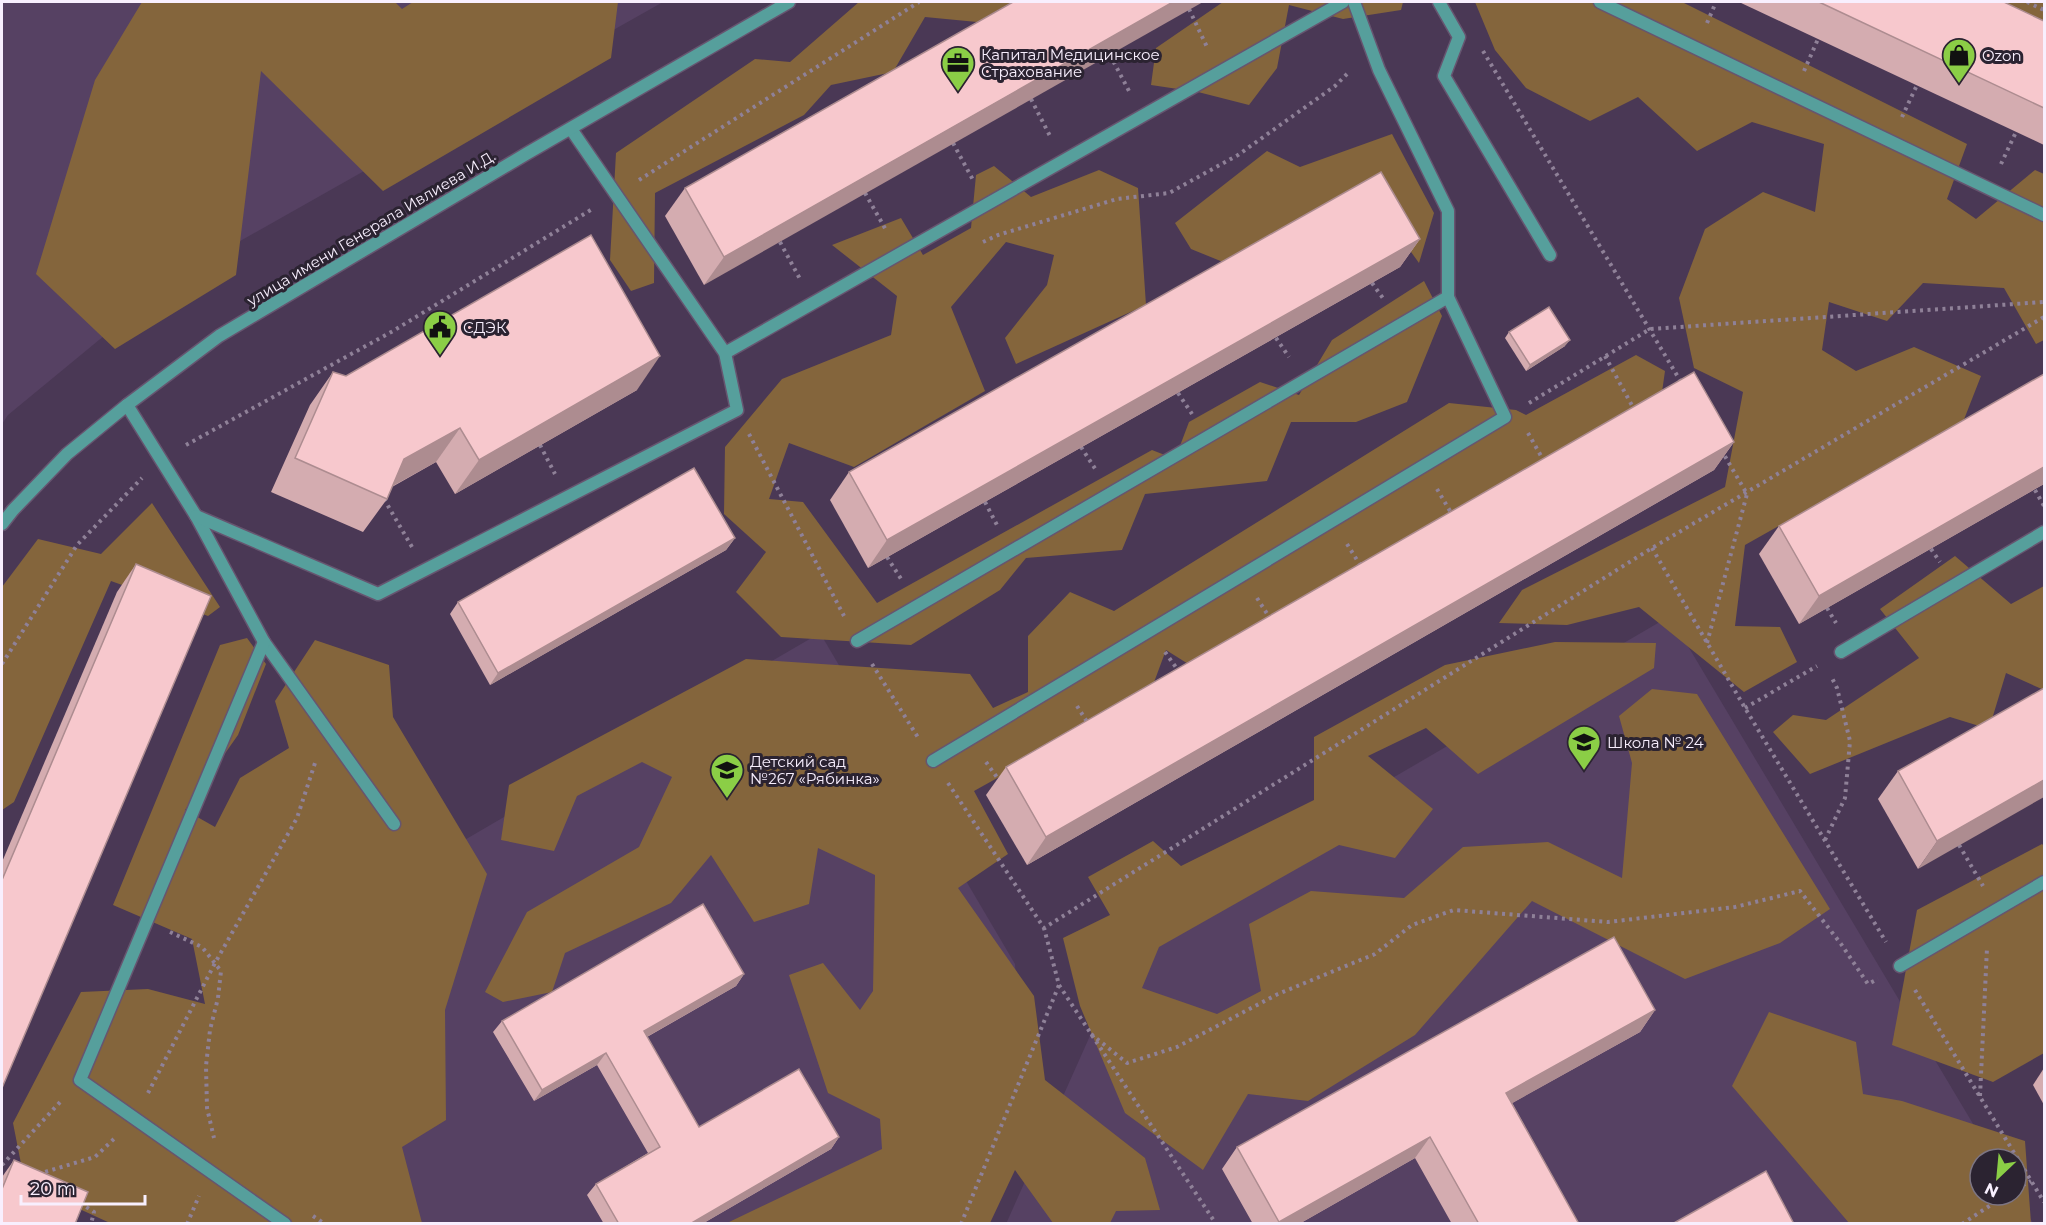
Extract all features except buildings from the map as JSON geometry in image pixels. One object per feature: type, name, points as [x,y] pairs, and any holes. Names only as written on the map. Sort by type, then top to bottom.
[{"type":"street","name":"улица имени Генерала Ивлиева И.Д.","points":[[2,524],[67,454],[127,405],[219,336],[789,2]]},
{"type":"street","points":[[725,353],[1343,2]]},
{"type":"street","points":[[933,761],[1505,417],[1448,297],[1448,211],[1379,70],[1354,2]]},
{"type":"street","points":[[1439,2],[1459,37],[1444,76],[1550,255]]},
{"type":"street","points":[[1600,2],[2044,215]]},
{"type":"street","points":[[196,516],[378,594],[737,410],[725,353],[571,129]]},
{"type":"street","points":[[857,641],[1448,297]]},
{"type":"street","points":[[127,405],[196,516],[264,642],[394,824]]},
{"type":"street","points":[[1841,652],[2044,532]]},
{"type":"street","points":[[264,642],[80,1080],[285,1224]]},
{"type":"street","points":[[1900,966],[2044,882]]},
{"type":"path","points":[[2,664],[77,545],[161,459],[393,331],[616,195],[919,2]]},
{"type":"path","points":[[2027,2],[2044,10]]},
{"type":"path","points":[[1189,9],[1220,71]]},
{"type":"path","points":[[1478,42],[1686,391]]},
{"type":"path","points":[[977,244],[998,235],[1117,199],[1169,193],[1238,155],[1335,86],[1371,49]]},
{"type":"path","points":[[1110,55],[1142,116]]},
{"type":"path","points":[[1891,141],[1917,86]]},
{"type":"path","points":[[1031,99],[1062,161]]},
{"type":"path","points":[[1990,188],[2016,132]]},
{"type":"path","points":[[953,143],[986,204]]},
{"type":"path","points":[[865,193],[900,254]]},
{"type":"path","points":[[780,242],[812,304]]},
{"type":"path","points":[[1505,417],[1650,329],[2044,302]]},
{"type":"path","points":[[1044,928],[1652,548],[2044,317]]},
{"type":"path","points":[[1605,356],[1640,420]]},
{"type":"path","points":[[737,410],[857,641],[933,761],[1044,928],[1059,985],[1216,1224]]},
{"type":"path","points":[[1516,410],[1549,472]]},
{"type":"path","points":[[1707,643],[1747,494],[1723,452]]},
{"type":"path","points":[[1424,466],[1458,524]]},
{"type":"path","points":[[2035,490],[2044,506]]},
{"type":"path","points":[[380,493],[425,570]]},
{"type":"path","points":[[1334,520],[1367,576]]},
{"type":"path","points":[[1652,548],[1824,840],[2044,1202]]},
{"type":"path","points":[[1243,574],[1276,628]]},
{"type":"path","points":[[1745,708],[1841,652]]},
{"type":"path","points":[[1822,663],[1837,688],[1850,741],[1845,798],[1824,840]]},
{"type":"path","points":[[40,1181],[31,1175],[95,1157],[135,1118],[215,963],[297,818],[326,728]]},
{"type":"path","points":[[1959,845],[1993,912],[1980,1096]]},
{"type":"path","points":[[1091,1034],[1127,1063],[1177,1047],[1278,994],[1376,954],[1412,925],[1454,910],[1608,922],[1735,907],[1800,891],[1841,944],[1868,984],[1900,966]]},
{"type":"path","points":[[146,922],[202,948],[221,970],[218,998],[210,1030],[207,1066],[207,1108],[215,1142]]},
{"type":"path","points":[[961,1224],[1059,985]]},
{"type":"path","points":[[2,1165],[80,1080]]},
{"type":"path","points":[[7,1161],[15,1166]]},
{"type":"path","points":[[76,1201],[94,1212],[91,1224]]},
{"type":"path","points":[[1962,1224],[1988,1207]]},
{"type":"shaded area","points":[[2,2],[663,2],[173,279],[8,415],[2,424]]},
{"type":"shaded area","points":[[142,2],[395,2],[402,9],[413,2],[618,2],[611,58],[383,191],[261,71],[236,275],[115,349],[36,274],[95,80]]},
{"type":"shaded area","points":[[859,2],[1012,2],[977,22],[925,17],[893,72],[831,85],[804,115],[655,193],[654,283],[631,291],[610,260],[616,153],[755,59],[790,62]]},
{"type":"shaded area","points":[[1223,2],[1403,2],[1401,10],[1343,19],[1289,5],[1277,68],[1249,105],[1198,92],[1151,85],[1156,48]]},
{"type":"shaded area","points":[[1475,2],[1682,2],[1967,144],[1947,199],[1976,219],[2035,170],[2044,174],[2044,340],[2036,344],[2004,288],[1923,283],[1887,321],[1829,302],[1822,350],[1856,371],[1914,347],[1981,376],[1963,422],[1745,545],[1735,626],[1780,627],[1797,662],[1744,692],[1639,607],[1567,625],[1499,623],[1522,590],[1725,487],[1743,392],[1694,368],[1679,298],[1705,229],[1763,192],[1815,212],[1824,144],[1752,122],[1697,151],[1638,97],[1590,121],[1526,88],[1495,50]]},
{"type":"shaded area","points":[[1947,2],[2044,2],[2044,47]]},
{"type":"shaded area","points":[[1392,134],[1434,213],[1419,263],[1365,188],[1223,262],[1191,249],[1175,223],[1267,151],[1300,167]]},
{"type":"shaded area","points":[[994,166],[1031,197],[1099,170],[1138,188],[1146,305],[1016,364],[1005,338],[1047,285],[1054,255],[1006,242],[951,307],[985,391],[854,467],[789,443],[769,499],[803,502],[877,603],[1152,450],[1175,459],[1189,422],[1260,382],[1299,395],[1332,340],[1424,281],[1442,316],[1407,402],[1356,422],[1291,422],[1267,481],[1145,494],[1122,550],[1026,558],[1000,590],[911,645],[781,637],[736,592],[766,552],[724,514],[725,447],[782,379],[891,335],[897,296],[832,245],[901,218],[923,255],[971,228],[976,175]]},
{"type":"shaded area","points":[[1636,355],[1665,371],[1661,399],[1193,667],[1166,650],[1150,693],[974,791],[1008,854],[958,888],[1034,996],[1045,1080],[1145,1158],[1160,1210],[1116,1211],[1110,1223],[1053,1223],[1015,1170],[990,1223],[727,1223],[882,1149],[880,1119],[828,1093],[789,975],[823,963],[860,1010],[873,991],[875,875],[818,848],[809,904],[754,922],[711,855],[671,903],[565,953],[552,992],[503,1002],[485,992],[527,912],[639,847],[672,777],[642,762],[577,796],[554,851],[501,840],[509,785],[746,659],[970,674],[993,708],[1028,692],[1028,636],[1070,592],[1114,611],[1449,403],[1516,410],[1526,415]]},
{"type":"shaded area","points":[[152,503],[220,607],[208,616],[111,581],[14,802],[2,810],[2,587],[38,539],[101,554]]},
{"type":"shaded area","points":[[1955,556],[2011,604],[2044,586],[2044,690],[2006,673],[1989,729],[1950,717],[1810,774],[1773,732],[1793,715],[1826,720],[1919,658],[1880,609]]},
{"type":"shaded area","name":"Школа № 24","points":[[1670,616],[1987,1147],[1968,1147],[1968,1207],[2023,1207],[2033,1223],[1006,1224],[1139,926]]},
{"type":"shaded area","name":"Детский сад №267 «Рябинка»","points":[[820,633],[1015,964],[1019,1023],[930,1223],[341,1223],[250,965]]},
{"type":"shaded area","points":[[247,638],[266,664],[238,735],[185,810],[215,827],[240,778],[289,748],[275,701],[315,640],[389,665],[393,717],[487,874],[445,1010],[446,1120],[402,1147],[422,1223],[110,1223],[25,1184],[13,1123],[81,992],[148,989],[205,1004],[192,939],[113,905],[220,645]]},
{"type":"shaded area","points":[[1555,642],[1656,643],[1654,668],[1478,774],[1426,728],[1368,756],[1433,809],[1395,858],[1339,845],[1159,947],[1142,988],[1217,1014],[1261,991],[1249,924],[1311,891],[1404,898],[1463,847],[1548,842],[1622,878],[1632,763],[1619,716],[1652,689],[1697,694],[1830,909],[1780,943],[1685,979],[1532,901],[1415,1035],[1308,1101],[1248,1094],[1203,1170],[1125,1113],[1080,1006],[1063,938],[1110,915],[1088,877],[1153,841],[1181,866],[1314,800],[1314,737],[1445,665]]},
{"type":"shaded area","points":[[2042,844],[2044,846],[2044,1053],[1993,1082],[1892,1045],[1917,910]]},
{"type":"shaded area","points":[[1769,1012],[1856,1042],[1863,1094],[1902,1101],[2025,1141],[2025,1147],[1968,1147],[1968,1207],[2028,1207],[2028,1182],[2031,1223],[1849,1223],[1732,1086]]},
{"type":"place","name":"Ozon","points":[[1959,84]]},
{"type":"place","name":"Капитал Медицинское Страхование","points":[[958,92]]},
{"type":"place","name":"СДЭК","points":[[440,356]]},
{"type":"place","name":"Школа № 24","points":[[1584,771]]},
{"type":"place","name":"Детский сад №267 «Рябинка»","points":[[727,799]]}]
